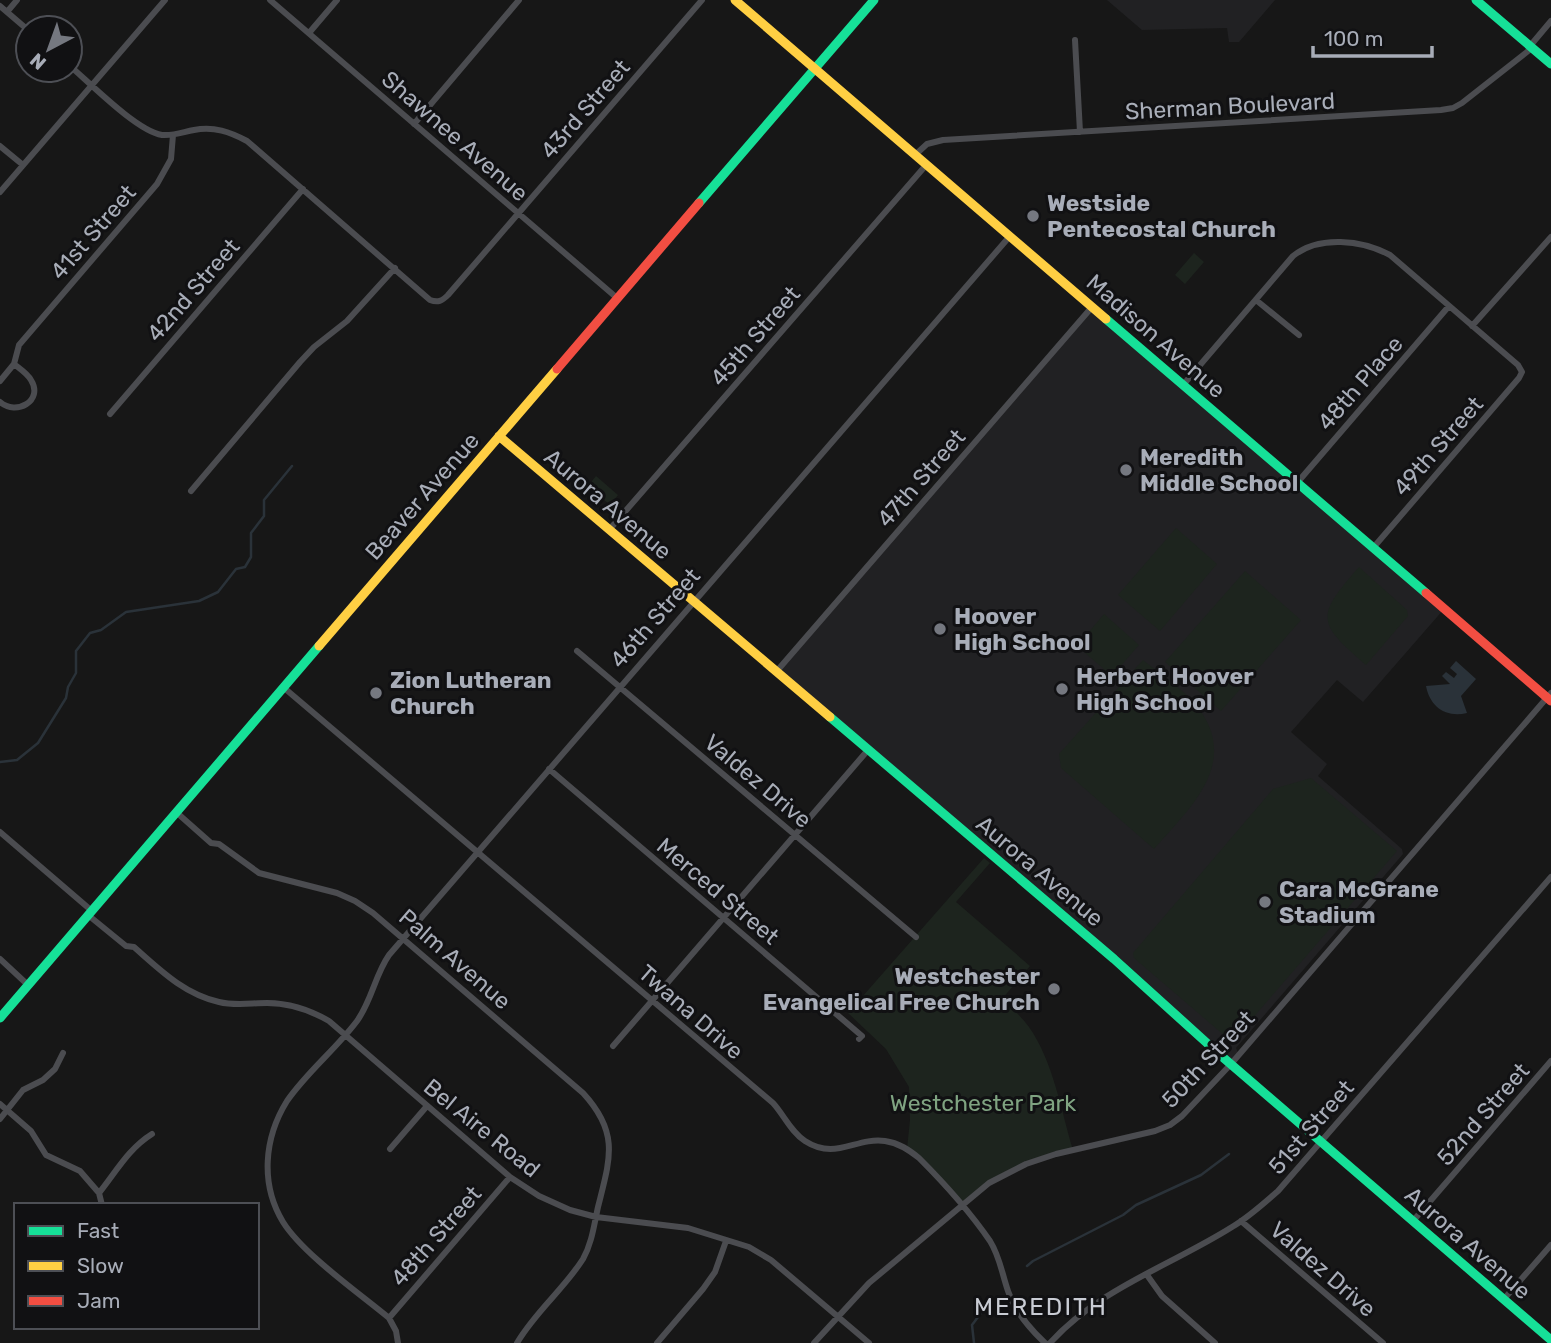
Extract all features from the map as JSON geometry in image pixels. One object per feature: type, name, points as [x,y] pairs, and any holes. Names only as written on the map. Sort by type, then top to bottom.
[{"type":"street","points":[[7,12],[17,0]]},
{"type":"street","points":[[0,192],[165,0]]},
{"type":"street","name":"Shawnee Avenue","points":[[270,0],[617,298]]},
{"type":"street","points":[[309,33],[337,0]]},
{"type":"street","points":[[414,124],[519,0]]},
{"type":"street","name":"43rd Street","points":[[395,268],[430,300],[439,302],[448,295],[702,0]]},
{"type":"street","name":"Madison Avenue","points":[[736,0],[1550,697]]},
{"type":"street","name":"Beaver Avenue","points":[[0,1017],[874,0]]},
{"type":"street","points":[[1476,0],[1551,64]]},
{"type":"street","points":[[0,6],[14,18]]},
{"type":"street","points":[[1531,47],[1551,21]]},
{"type":"street","points":[[1075,40],[1080,132]]},
{"type":"street","name":"Sherman Boulevard","points":[[915,155],[921,148],[933,142],[1453,108],[1531,47]]},
{"type":"street","points":[[84,78],[145,129],[173,135],[208,128],[229,132],[247,141],[395,268],[347,321],[314,347],[191,491]]},
{"type":"street","name":"41st Street","points":[[14,364],[21,342],[157,184],[171,159],[173,135]]},
{"type":"street","points":[[0,146],[23,165]]},
{"type":"street","name":"45th Street","points":[[610,530],[927,164]]},
{"type":"street","name":"42nd Street","points":[[110,414],[303,189]]},
{"type":"street","name":"46th Street","points":[[389,1318],[304,1246],[284,1223],[269,1183],[267,1152],[275,1123],[289,1099],[366,1008],[379,970],[404,938],[1010,236]]},
{"type":"street","points":[[1183,385],[1293,256],[1304,248],[1315,244],[1356,243],[1376,247],[1390,255],[1472,326],[1551,237]]},
{"type":"street","points":[[1256,300],[1299,335]]},
{"type":"street","name":"48th Place","points":[[1297,483],[1449,306]]},
{"type":"street","name":"47th Street","points":[[776,672],[1092,307]]},
{"type":"street","name":"49th Street","points":[[1373,548],[1522,372],[1518,365],[1472,326]]},
{"type":"street","points":[[0,380],[14,364],[29,377],[34,389],[30,401],[20,408],[8,408],[0,402]]},
{"type":"street","name":"Aurora Avenue","points":[[499,436],[1156,996],[1551,1340]]},
{"type":"street","name":"Valdez Drive","points":[[577,651],[916,937]]},
{"type":"street","name":"Twana Drive","points":[[284,688],[773,1103],[791,1128],[806,1142],[816,1147],[837,1150],[877,1141],[898,1144],[919,1158],[989,1240],[999,1258],[1007,1289],[1020,1316],[1048,1343]]},
{"type":"street","name":"50th Street","points":[[814,1343],[869,1283],[989,1183],[1026,1164],[1056,1154],[1155,1131],[1182,1116],[1231,1064],[1550,697]]},
{"type":"street","points":[[613,1046],[868,750]]},
{"type":"street","name":"Merced Street","points":[[548,769],[862,1036],[859,1039]]},
{"type":"street","name":"Palm Avenue","points":[[176,812],[211,843],[219,844],[259,873],[314,886],[355,901],[404,938],[583,1093],[597,1108],[607,1128],[611,1147],[596,1217]]},
{"type":"street","name":"Bel Aire Road","points":[[0,832],[126,946],[134,947],[175,983],[220,1003],[293,1006],[315,1013],[345,1035],[510,1177],[539,1196],[570,1210],[596,1217],[688,1228],[749,1247],[771,1260],[869,1343]]},
{"type":"street","name":"51st Street","points":[[1048,1343],[1079,1314],[1099,1300],[1241,1221],[1278,1191],[1551,877]]},
{"type":"street","points":[[0,959],[28,985]]},
{"type":"street","points":[[0,1119],[23,1090],[43,1080],[55,1069],[63,1053]]},
{"type":"street","name":"52nd Street","points":[[1413,1221],[1551,1061]]},
{"type":"street","points":[[0,1104],[31,1131],[46,1155],[80,1171],[97,1188],[102,1203]]},
{"type":"street","points":[[390,1149],[427,1106]]},
{"type":"street","points":[[99,1193],[125,1157],[139,1142],[152,1134]]},
{"type":"street","name":"48th Street","points":[[389,1318],[510,1177]]},
{"type":"street","points":[[517,1343],[528,1324],[582,1259],[589,1247],[596,1217]]},
{"type":"street","name":"Valdez Drive","points":[[1241,1221],[1383,1343]]},
{"type":"street","points":[[657,1343],[704,1289],[715,1272],[726,1241]]},
{"type":"street","points":[[1504,1299],[1551,1245]]},
{"type":"street","points":[[1147,1275],[1162,1296],[1215,1343]]},
{"type":"street","points":[[389,1318],[396,1331],[398,1343]]},
{"type":"shaded area","points":[[1107,0],[1275,0],[1239,42],[1229,42],[1227,28],[1142,30]]},
{"type":"shaded area","name":"Herbert Hoover High School","points":[[1092,307],[1444,609],[1363,702],[1337,680],[1291,732],[1327,764],[1318,776],[1402,849],[1403,854],[1236,1048],[1239,1055],[1231,1064],[776,672]]},
{"type":"shaded area","points":[[1456,661],[1476,679],[1461,696],[1467,713],[1452,714],[1435,705],[1426,686],[1450,684],[1442,676],[1446,672],[1454,678],[1457,674],[1450,668]]},
{"type":"green space","points":[[1194,253],[1204,262],[1185,284],[1175,275]]},
{"type":"green space","points":[[596,476],[618,495],[610,505],[588,486]]},
{"type":"green space","points":[[1176,528],[1217,564],[1160,631],[1118,595]]},
{"type":"green space","points":[[1359,567],[1407,610],[1408,616],[1366,665],[1338,639],[1328,619],[1329,609],[1335,598]]},
{"type":"green space","points":[[1245,571],[1301,620],[1221,711],[1165,662]]},
{"type":"green space","points":[[1104,614],[1139,645],[1112,676],[1077,646]]},
{"type":"green space","points":[[1143,660],[1196,705],[1209,726],[1214,746],[1206,783],[1182,817],[1154,849],[1061,768],[1059,754]]},
{"type":"green space","name":"Cara McGrane Stadium","points":[[1311,778],[1397,851],[1232,1042],[1134,958],[1133,953],[1273,789]]},
{"type":"green space","name":"Westchester Park","points":[[984,858],[990,863],[956,902],[1030,966],[1002,999],[1029,1027],[1037,1040],[1056,1086],[1073,1150],[1004,1174],[961,1206],[907,1149],[909,1087],[886,1049],[848,1013]]},
{"type":"waterway","points":[[0,762],[17,760],[38,743],[66,698],[68,687],[76,673],[76,651],[90,633],[101,630],[126,612],[199,601],[218,592],[236,569],[245,567],[251,557],[251,533],[264,516],[264,500],[292,466]]},
{"type":"waterway","points":[[1027,1266],[1123,1215],[1136,1205],[1201,1175],[1229,1154]]},
{"type":"waterway","points":[[974,1343],[972,1325],[981,1313]]},
{"type":"traffic: fast","points":[[699,203],[874,0]]},
{"type":"traffic: fast","points":[[1476,0],[1551,64]]},
{"type":"traffic: fast","points":[[1106,319],[1426,593]]},
{"type":"traffic: fast","points":[[0,1018],[319,646]]},
{"type":"traffic: fast","points":[[830,717],[1114,959],[1219,1054],[1551,1340]]},
{"type":"traffic: slow","points":[[735,0],[1106,319]]},
{"type":"traffic: slow","points":[[319,646],[557,369]]},
{"type":"traffic: slow","points":[[499,436],[830,717]]},
{"type":"traffic: jam","points":[[557,369],[699,203]]},
{"type":"traffic: jam","points":[[1426,593],[1551,701]]},
{"type":"place","name":"Westside Pentecostal Church","points":[[1033,216]]},
{"type":"place","name":"Meredith Middle School","points":[[1126,470]]},
{"type":"place","name":"Hoover High School","points":[[940,629]]},
{"type":"place","name":"Herbert Hoover High School","points":[[1062,689]]},
{"type":"place","name":"Zion Lutheran Church","points":[[376,693]]},
{"type":"place","name":"Cara McGrane Stadium","points":[[1265,902]]},
{"type":"place","name":"Westchester Evangelical Free Church","points":[[1054,989]]},
{"type":"district","name":"MEREDITH","points":[[1041,1307]]}]
